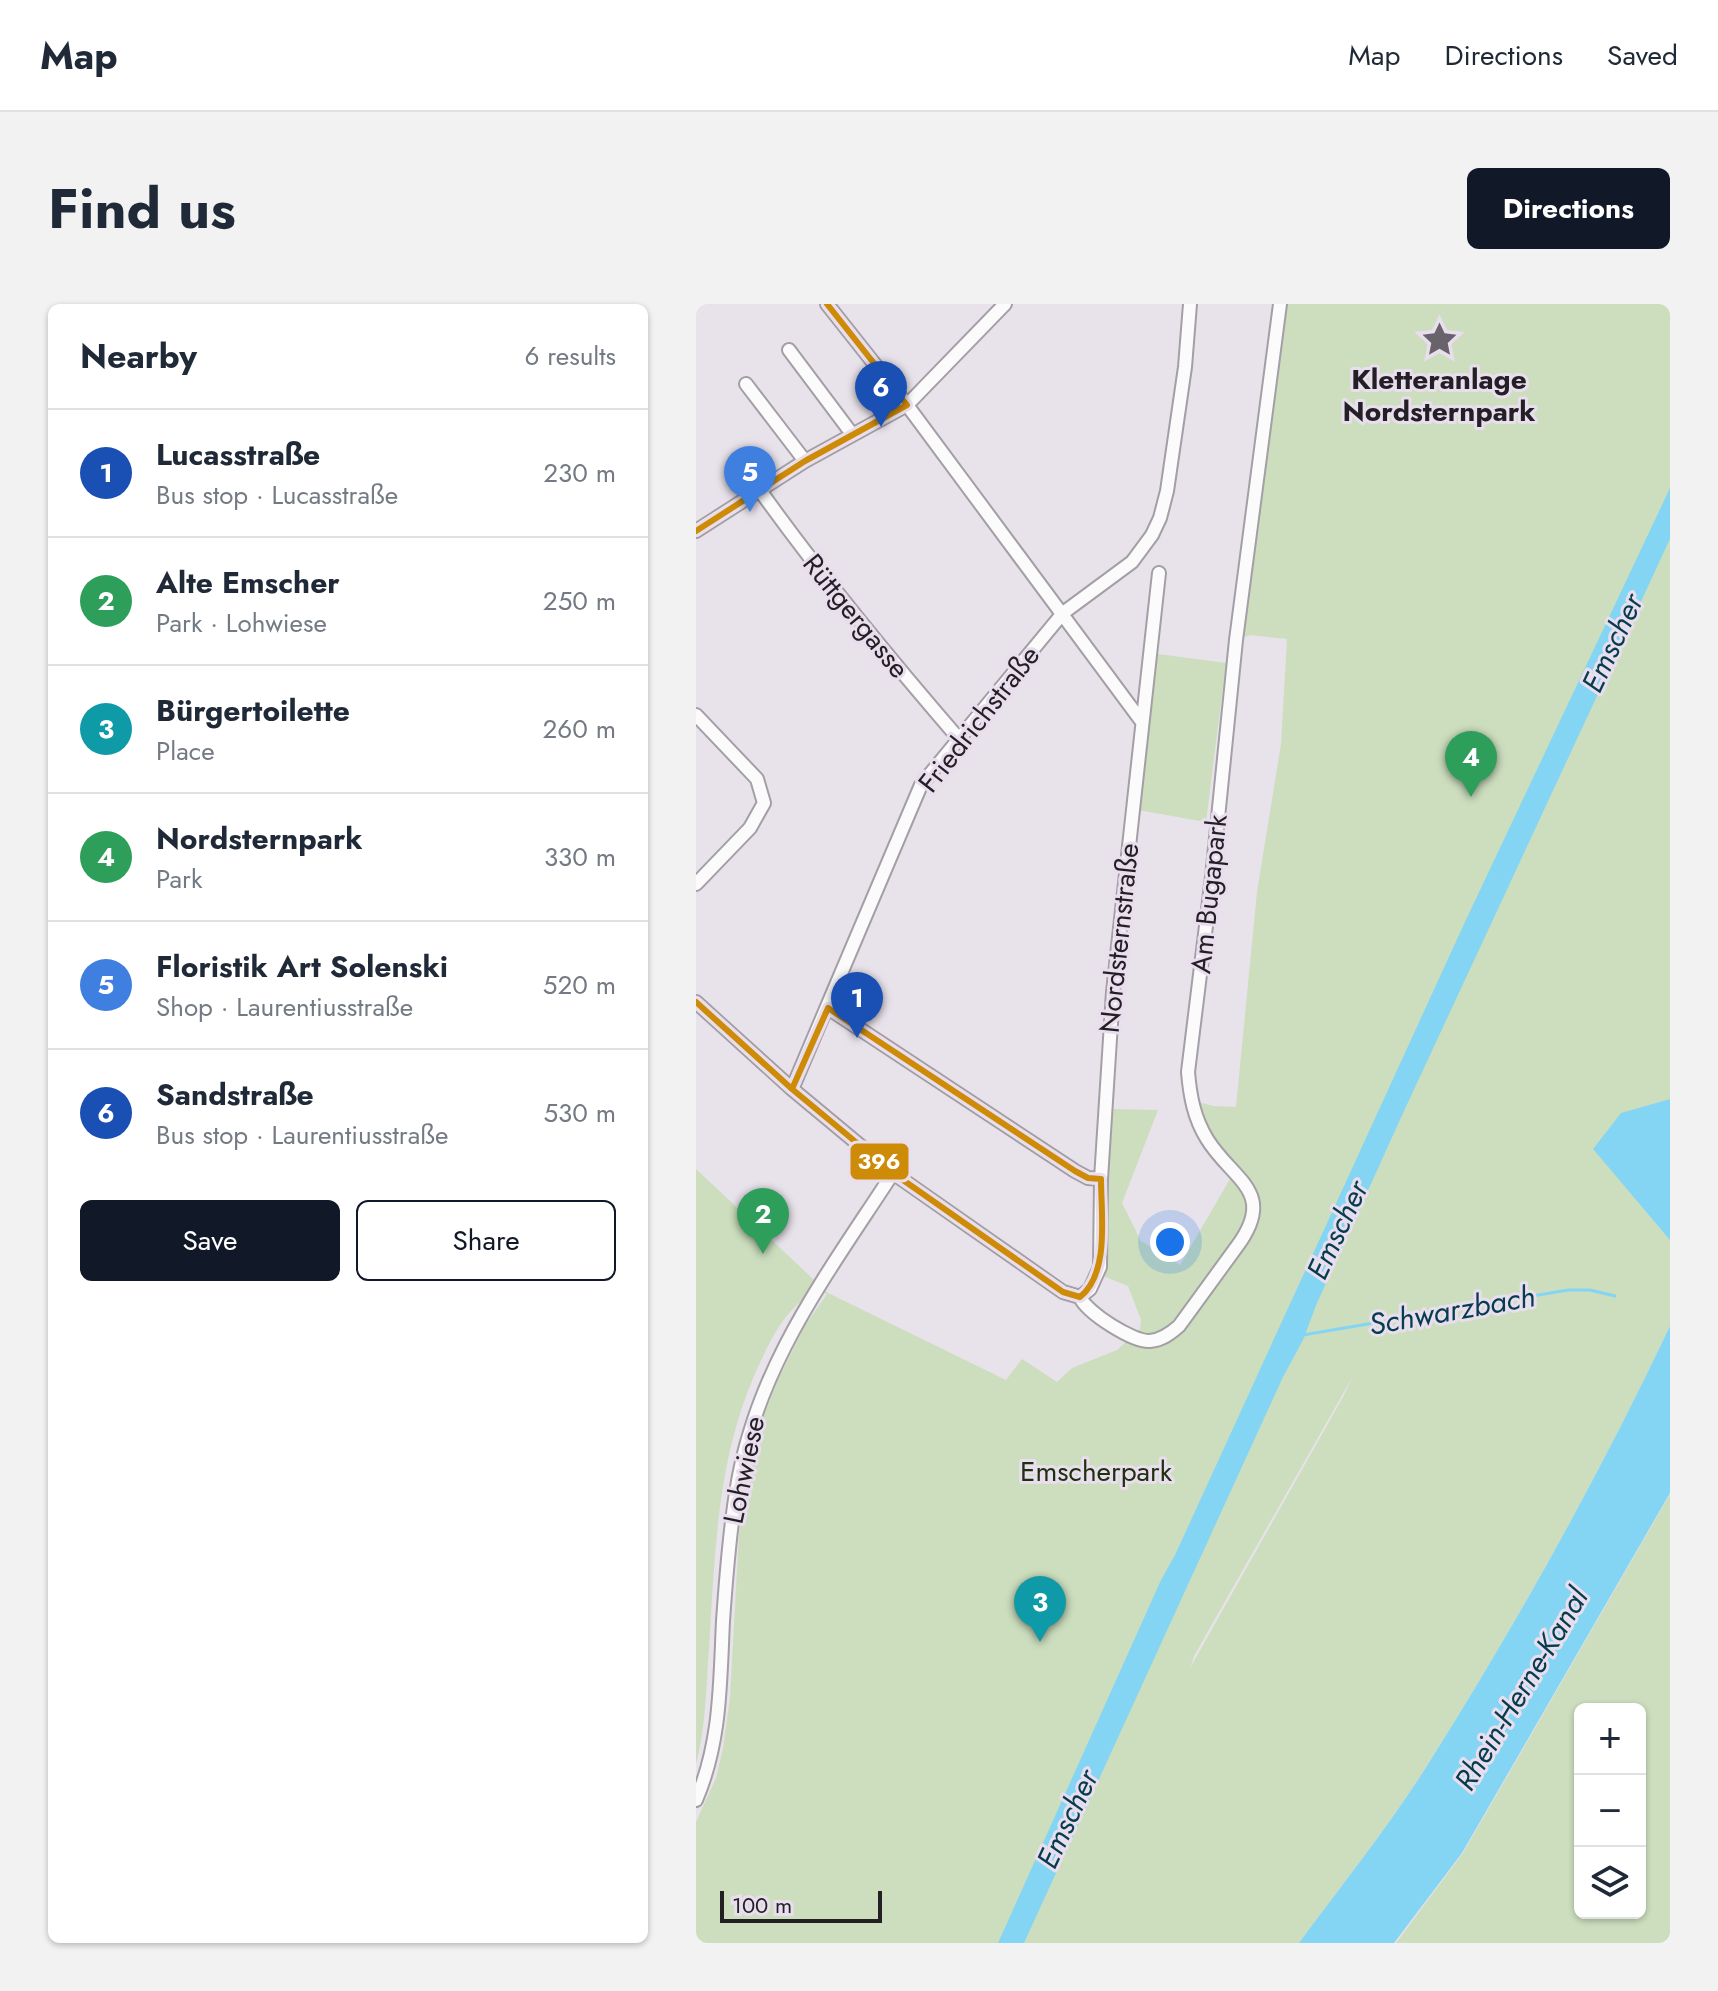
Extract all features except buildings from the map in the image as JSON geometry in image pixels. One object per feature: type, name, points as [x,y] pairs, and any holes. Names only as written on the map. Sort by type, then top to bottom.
[{"type":"street","points":[[827,304],[907,405],[1142,722]]},
{"type":"street","points":[[696,531],[805,461],[907,405],[1005,304]]},
{"type":"street","name":"Friedrichstraße","points":[[792,1089],[921,785],[1063,613],[1143,551],[1160,518],[1185,367],[1190,304]]},
{"type":"street","name":"Am Bugapark","points":[[696,1002],[792,1089],[893,1173],[1063,1292],[1080,1297],[1083,1304],[1104,1321],[1137,1339],[1152,1341],[1166,1336],[1179,1326],[1247,1232],[1254,1216],[1249,1190],[1216,1152],[1199,1124],[1190,1094],[1188,1072],[1236,640],[1280,304]]},
{"type":"street","points":[[789,350],[852,434]]},
{"type":"street","points":[[746,384],[805,461]]},
{"type":"street","name":"Rüttgergasse","points":[[759,489],[801,548],[876,642],[959,739]]},
{"type":"street","name":"Nordsternstraße","points":[[1080,1297],[1090,1289],[1100,1267],[1101,1179],[1114,976],[1159,573]]},
{"type":"street","points":[[696,715],[757,779],[764,803],[750,828],[696,884]]},
{"type":"street","points":[[828,1008],[1075,1171],[1088,1178],[1101,1179]]},
{"type":"street","name":"Lohwiese","points":[[696,1800],[714,1747],[720,1703],[730,1537],[743,1453],[757,1404],[803,1310],[893,1173]]},
{"type":"green space","name":"Emscherpark","points":[[1283,304],[1670,304],[1670,1326],[1586,1493],[1463,1708],[1399,1808],[1299,1943],[696,1943],[696,1822],[716,1778],[723,1748],[730,1698],[739,1533],[745,1488],[759,1428],[777,1382],[804,1327],[827,1294],[815,1290],[781,1324],[758,1367],[734,1435],[720,1505],[705,1706],[696,1764],[696,1169],[828,1293],[1006,1380],[1022,1359],[1057,1382],[1072,1368],[1117,1350],[1140,1329],[1141,1320],[1128,1286],[1103,1276],[1110,1109],[1158,1110],[1122,1203],[1141,1241],[1180,1265],[1237,1167],[1205,1126],[1198,1102],[1236,1107],[1257,892],[1281,744],[1287,639],[1250,635],[1236,640]],"holes":[[[1353,1376],[1343,1397],[1190,1668]]]},
{"type":"green space","points":[[1158,654],[1226,663],[1206,822],[1138,810]]},
{"type":"green space","points":[[1670,1494],[1670,1943],[1396,1943],[1463,1853]]},
{"type":"water","name":"Emscher","points":[[1670,488],[1670,539],[1404,1111],[1303,1340],[1283,1377],[1024,1943],[998,1943],[1161,1580],[1464,924]]},
{"type":"water","points":[[1670,1099],[1670,1240],[1593,1149],[1621,1113]]},
{"type":"water","name":"Rhein-Herne-Kanal","points":[[1670,1326],[1670,1493],[1462,1853],[1394,1943],[1299,1943],[1399,1808],[1463,1708],[1586,1493]]},
{"type":"waterway","name":"Schwarzbach","points":[[1303,1335],[1568,1290],[1590,1290],[1615,1296]]},
{"type":"transit line","name":"396","points":[[827,304],[907,405]]},
{"type":"transit line","name":"396","points":[[696,531],[805,461],[907,405]]},
{"type":"transit line","name":"396","points":[[696,1002],[792,1089],[893,1173],[1063,1292],[1080,1297]]},
{"type":"transit line","name":"396","points":[[828,1008],[1075,1171],[1088,1178],[1101,1179]]},
{"type":"transit line","name":"396","points":[[792,1089],[828,1008]]},
{"type":"transit line","name":"396","points":[[1080,1297],[1090,1287],[1100,1259],[1101,1179]]},
{"type":"place","name":"Kletteranlage Nordsternpark","points":[[1439,339]]},
{"type":"place","name":"Sandstraße","points":[[881,427]]},
{"type":"place","name":"Floristik Art Solenski","points":[[750,512]]},
{"type":"place","name":"Nordsternpark","points":[[1471,797]]},
{"type":"place","name":"Lucasstraße","points":[[857,1038]]},
{"type":"place","name":"Alte Emscher","points":[[763,1254]]},
{"type":"place","name":"Bürgertoilette","points":[[1040,1642]]}]
